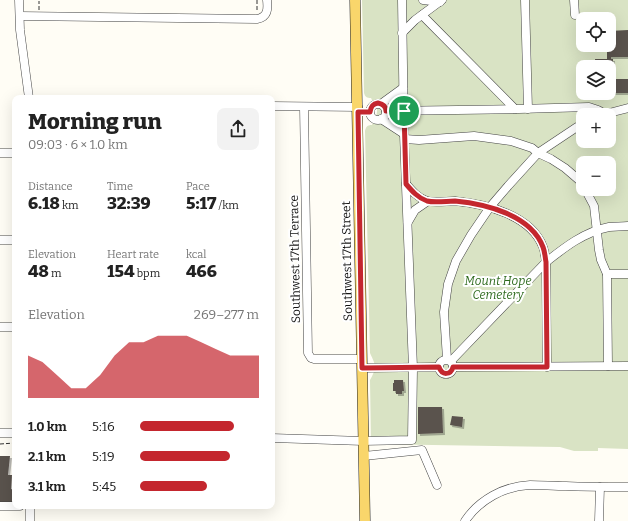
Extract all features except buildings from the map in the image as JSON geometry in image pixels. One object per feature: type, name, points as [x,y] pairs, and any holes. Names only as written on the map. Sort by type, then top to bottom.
[{"type":"main road","name":"Southwest 17th Street","points":[[355,0],[365,521]]},
{"type":"street","points":[[19,0],[20,30],[29,95]]},
{"type":"street","points":[[20,16],[257,19],[260,14],[267,12],[267,0]]},
{"type":"street","points":[[275,438],[363,441],[412,440],[413,368],[403,88],[402,0]]},
{"type":"street","points":[[423,0],[441,1]]},
{"type":"street","points":[[525,0],[528,109]]},
{"type":"street","points":[[574,0],[575,16]]},
{"type":"street","points":[[402,33],[412,22],[441,1]]},
{"type":"street","points":[[422,15],[516,109]]},
{"type":"street","points":[[403,88],[381,104],[373,105],[370,109],[371,117],[376,120],[381,119],[405,136],[419,140],[474,136],[511,141],[532,148],[565,168],[576,177]]},
{"type":"street","points":[[495,110],[501,95]]},
{"type":"street","points":[[381,104],[386,111]]},
{"type":"street","points":[[275,106],[358,109],[370,112]]},
{"type":"street","name":"Southwest 17th Terrace","points":[[304,107],[308,353],[314,360],[362,364]]},
{"type":"street","points":[[386,111],[592,108]]},
{"type":"street","points":[[616,112],[628,108]]},
{"type":"street","points":[[381,119],[385,115],[386,111]]},
{"type":"street","points":[[439,367],[441,372],[446,374],[452,371],[444,312],[448,284],[456,261],[490,207],[508,186],[538,153],[576,128]]},
{"type":"street","points":[[0,153],[12,153]]},
{"type":"street","points":[[406,184],[412,192],[428,201],[454,201],[490,207],[515,217],[536,234],[544,248],[546,262],[547,367]]},
{"type":"street","points":[[589,196],[594,206],[600,255],[607,274],[608,366]]},
{"type":"street","points":[[408,222],[415,210],[428,201]]},
{"type":"street","points":[[450,362],[546,262],[572,242],[597,230],[628,226]]},
{"type":"street","points":[[0,240],[12,240]]},
{"type":"street","points":[[607,274],[628,274]]},
{"type":"street","points":[[0,327],[12,327]]},
{"type":"street","points":[[439,367],[440,363],[444,360],[450,362],[547,367],[628,366]]},
{"type":"street","points":[[362,364],[413,368],[439,367]]},
{"type":"street","points":[[0,433],[12,433]]},
{"type":"street","points":[[364,456],[422,450],[438,485]]},
{"type":"street","points":[[464,521],[487,499],[512,488],[530,485],[628,487]]},
{"type":"street","points":[[599,521],[600,487]]},
{"type":"street","points":[[0,506],[12,506]]},
{"type":"street","points":[[30,509],[30,521]]},
{"type":"path","points":[[257,0],[260,14]]},
{"type":"path","points":[[39,1],[39,16]]},
{"type":"path","points":[[0,444],[12,443]]},
{"type":"green space","name":"Mount Hope Cemetery","points":[[362,0],[628,0],[628,449],[598,448],[598,451],[574,451],[560,447],[371,444],[370,380],[375,366],[370,353],[365,131],[367,126],[372,125],[376,117],[377,110],[371,98],[366,97]]},
{"type":"route","points":[[378,103],[383,105],[386,111],[404,111],[406,184],[412,192],[428,201],[454,201],[490,207],[515,217],[530,228],[541,241],[544,248],[546,262],[547,367],[453,367],[452,371],[448,374],[441,372],[439,367],[362,368],[358,112],[370,112],[371,106],[378,103]]}]
